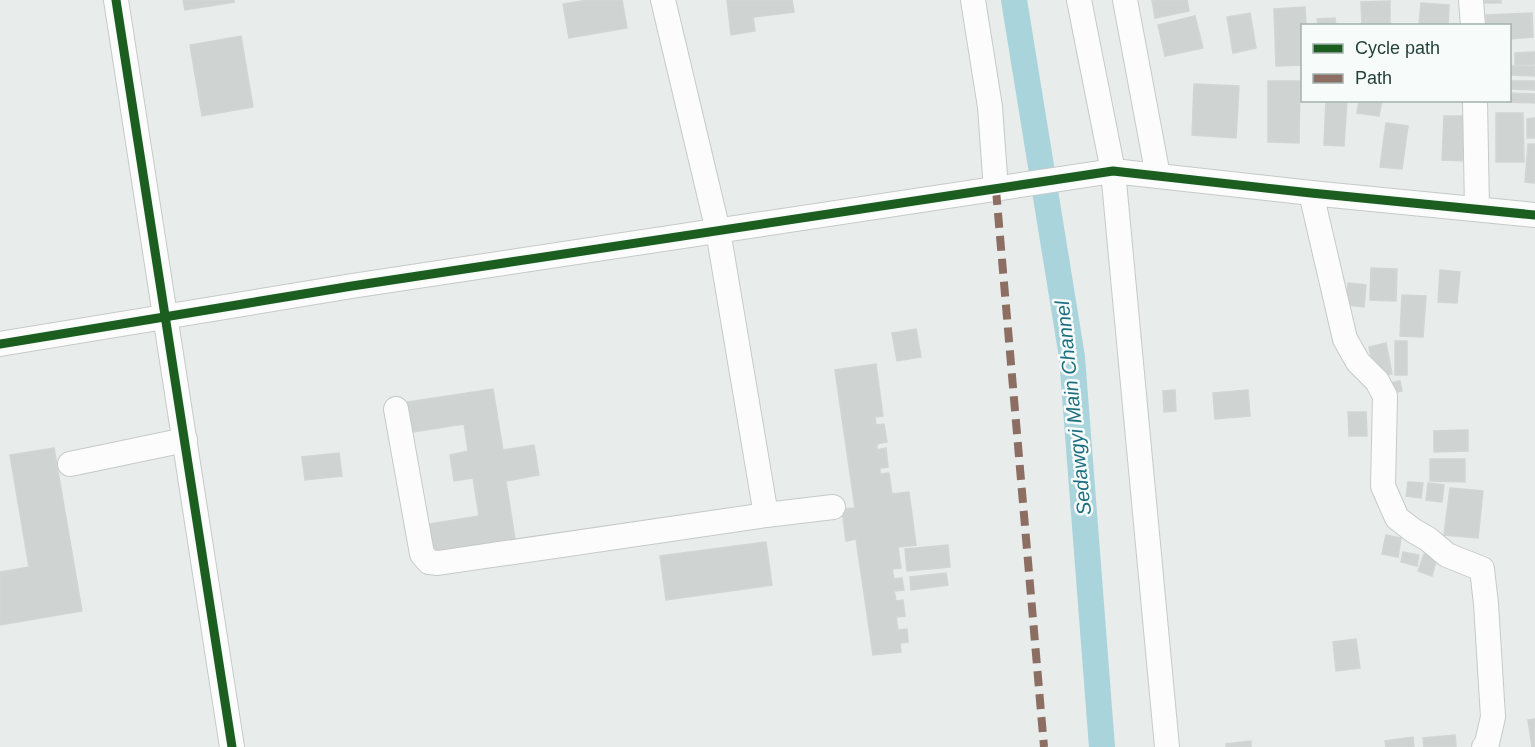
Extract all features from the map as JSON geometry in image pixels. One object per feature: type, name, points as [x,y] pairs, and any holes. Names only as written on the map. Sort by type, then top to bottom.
[{"type":"street","points":[[116,0],[232,747]]},
{"type":"street","points":[[663,0],[718,231],[766,515]]},
{"type":"street","points":[[973,0],[1004,188]]},
{"type":"street","points":[[1079,0],[1113,171],[1167,747]]},
{"type":"street","points":[[1125,0],[1158,176]]},
{"type":"street","points":[[1471,0],[1473,24]]},
{"type":"street","points":[[1475,102],[1477,209]]},
{"type":"street","points":[[0,344],[352,286],[1113,171],[1535,215]]},
{"type":"street","points":[[1311,193],[1346,339],[1358,362],[1377,381],[1385,396],[1383,486],[1397,518],[1447,555],[1482,569],[1493,717],[1484,747]]},
{"type":"street","points":[[396,409],[422,554],[429,562],[438,563],[833,507]]},
{"type":"street","points":[[69,464],[185,440]]},
{"type":"building","points":[[183,0],[234,0],[234,2],[185,10]]},
{"type":"building","points":[[588,0],[622,0],[627,28],[569,38],[563,4]]},
{"type":"building","points":[[727,0],[792,0],[794,12],[753,17],[755,31],[731,35]]},
{"type":"building","points":[[1152,0],[1187,0],[1189,11],[1155,18]]},
{"type":"building","points":[[1484,0],[1501,0],[1501,3],[1484,3]]},
{"type":"building","points":[[1390,1],[1390,24],[1362,24],[1361,2]]},
{"type":"building","points":[[1421,3],[1449,5],[1448,24],[1419,24]]},
{"type":"building","points":[[1305,7],[1306,24],[1301,24],[1301,65],[1276,66],[1274,9]]},
{"type":"building","points":[[1250,13],[1256,48],[1233,53],[1227,17]]},
{"type":"building","points":[[1532,13],[1533,37],[1511,39],[1511,24],[1487,24],[1486,15]]},
{"type":"building","points":[[1195,16],[1203,48],[1165,56],[1158,25]]},
{"type":"building","points":[[1335,18],[1336,24],[1318,24],[1317,19]]},
{"type":"building","points":[[241,36],[253,107],[202,116],[190,45]]},
{"type":"building","points":[[1535,52],[1535,64],[1515,65],[1515,53]]},
{"type":"building","points":[[1511,66],[1535,66],[1535,76],[1511,75]]},
{"type":"building","points":[[1268,81],[1300,81],[1299,143],[1268,142]]},
{"type":"building","points":[[1511,81],[1535,81],[1535,90],[1511,89]]},
{"type":"building","points":[[1194,84],[1239,86],[1236,138],[1192,135]]},
{"type":"building","points":[[1511,93],[1535,94],[1535,103],[1507,102],[1511,102]]},
{"type":"building","points":[[1326,102],[1347,102],[1344,146],[1324,145]]},
{"type":"building","points":[[1359,102],[1382,102],[1379,116],[1357,113]]},
{"type":"building","points":[[1496,113],[1523,113],[1524,162],[1496,162]]},
{"type":"building","points":[[1444,116],[1470,116],[1468,161],[1442,160]]},
{"type":"building","points":[[1535,118],[1535,138],[1527,138],[1527,119]]},
{"type":"building","points":[[1386,123],[1408,126],[1402,169],[1380,167]]},
{"type":"building","points":[[1528,144],[1535,144],[1535,183],[1525,182]]},
{"type":"building","points":[[1371,268],[1397,269],[1396,301],[1370,300]]},
{"type":"building","points":[[1440,270],[1460,272],[1457,303],[1438,302]]},
{"type":"building","points":[[1348,283],[1366,285],[1364,307],[1346,305]]},
{"type":"building","points":[[1402,295],[1426,296],[1423,337],[1400,336]]},
{"type":"building","points":[[916,329],[921,357],[897,361],[892,333]]},
{"type":"building","points":[[1395,341],[1407,341],[1407,375],[1395,375]]},
{"type":"building","points":[[1386,343],[1392,374],[1375,377],[1369,347]]},
{"type":"building","points":[[876,364],[883,416],[875,417],[876,425],[884,424],[887,442],[877,444],[877,450],[886,448],[888,467],[880,468],[880,474],[889,473],[892,494],[909,492],[916,545],[898,547],[901,568],[892,569],[894,579],[902,578],[904,590],[894,591],[896,601],[903,600],[905,616],[896,617],[898,630],[907,629],[908,642],[900,643],[901,652],[873,655],[856,539],[846,541],[842,509],[855,508],[835,370]]},
{"type":"building","points":[[1400,381],[1402,391],[1387,394],[1385,384]]},
{"type":"building","points":[[493,389],[503,450],[534,445],[539,475],[506,481],[515,539],[433,552],[429,524],[479,516],[473,478],[454,481],[450,455],[468,451],[464,424],[407,433],[402,403]]},
{"type":"building","points":[[1175,390],[1176,411],[1164,412],[1163,391]]},
{"type":"building","points":[[1248,390],[1250,416],[1215,419],[1213,393]]},
{"type":"building","points":[[1348,412],[1366,412],[1367,436],[1349,436]]},
{"type":"building","points":[[1468,430],[1468,451],[1434,452],[1434,431]]},
{"type":"building","points":[[54,448],[82,611],[0,625],[0,572],[29,567],[10,455]]},
{"type":"building","points":[[339,453],[342,476],[305,480],[302,457]]},
{"type":"building","points":[[1430,459],[1465,459],[1465,482],[1430,481]]},
{"type":"building","points":[[1408,482],[1423,483],[1421,498],[1406,496]]},
{"type":"building","points":[[1428,483],[1444,485],[1442,502],[1426,500]]},
{"type":"building","points":[[1450,488],[1483,491],[1478,538],[1444,535]]},
{"type":"building","points":[[1386,535],[1401,538],[1398,557],[1382,554]]},
{"type":"building","points":[[766,542],[772,585],[666,600],[660,556]]},
{"type":"building","points":[[948,545],[950,567],[907,571],[905,549]]},
{"type":"building","points":[[1403,552],[1419,555],[1417,566],[1401,562]]},
{"type":"building","points":[[1424,554],[1437,558],[1432,576],[1418,571]]},
{"type":"building","points":[[946,573],[948,585],[911,590],[910,577]]},
{"type":"building","points":[[1356,639],[1360,668],[1336,671],[1333,642]]},
{"type":"building","points":[[1535,719],[1535,747],[1532,747],[1528,720]]},
{"type":"building","points":[[1455,735],[1456,747],[1424,747],[1423,738]]},
{"type":"building","points":[[1413,737],[1414,747],[1386,747],[1385,741]]},
{"type":"building","points":[[1251,741],[1251,747],[1226,747],[1226,744]]},
{"type":"waterway","name":"Sedawgyi Main Channel","points":[[1014,0],[1072,357],[1102,747]]},
{"type":"marked path","points":[[996,190],[1044,747]]},
{"type":"cycle path","points":[[116,0],[232,747]]},
{"type":"cycle path","points":[[0,344],[352,286],[1113,171],[1535,215]]}]
